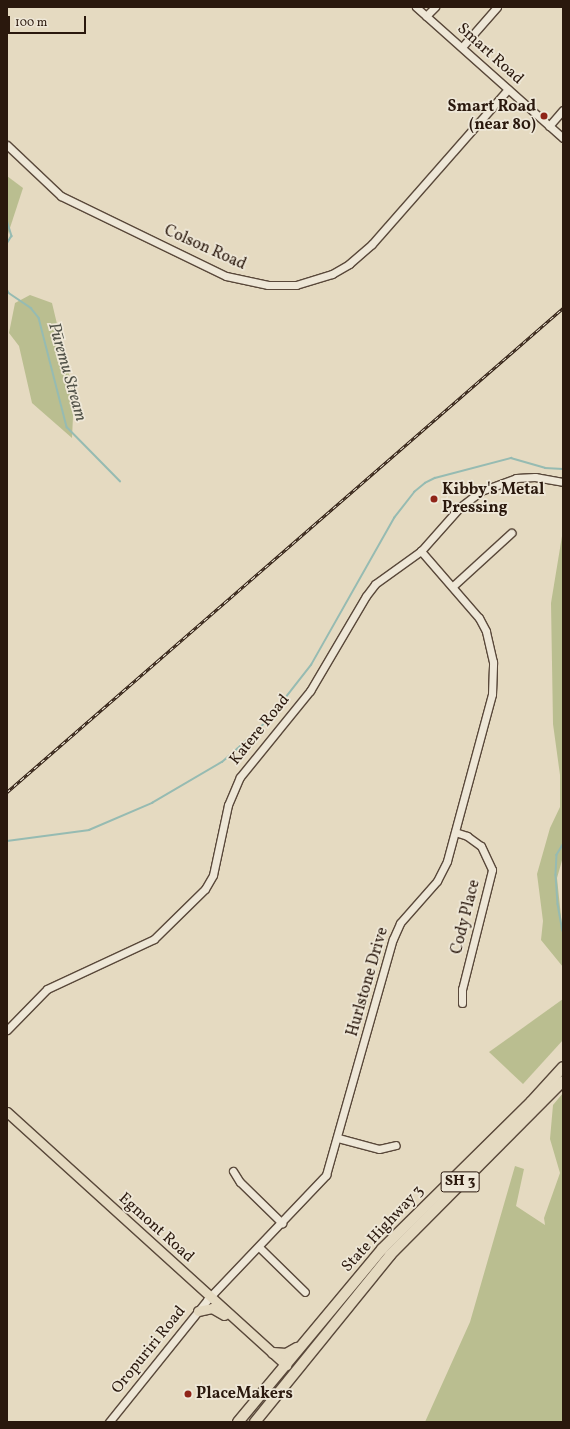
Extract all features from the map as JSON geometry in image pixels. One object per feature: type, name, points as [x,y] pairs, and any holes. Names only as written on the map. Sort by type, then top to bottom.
[{"type":"highway","name":"State Highway 3","points":[[238,1422],[382,1249],[531,1102],[563,1067]]},
{"type":"highway","name":"State Highway 3","points":[[255,1422],[363,1287],[418,1225],[563,1081]]},
{"type":"highway","points":[[247,1422],[279,1383],[286,1365],[296,1362],[346,1302],[363,1287]]},
{"type":"highway","points":[[273,1353],[286,1354],[301,1347]]},
{"type":"highway","points":[[260,1422],[299,1373],[302,1365]]},
{"type":"main road","name":"Egmont Road","points":[[7,1112],[286,1365]]},
{"type":"main road","points":[[198,1311],[216,1309],[233,1324],[244,1326]]},
{"type":"street","name":"Smart Road","points":[[416,7],[563,138]]},
{"type":"street","points":[[426,16],[435,7]]},
{"type":"street","points":[[462,47],[498,7]]},
{"type":"street","name":"Colson Road","points":[[7,145],[61,196],[226,276],[261,284],[296,284],[332,274],[369,247],[508,89]]},
{"type":"street","points":[[549,126],[563,110]]},
{"type":"street","name":"Katere Road","points":[[7,1030],[47,989],[147,943],[205,889],[215,867],[228,805],[248,764],[310,691],[370,590],[421,551],[460,507],[493,484],[524,477],[563,482]]},
{"type":"street","points":[[453,586],[511,533]]},
{"type":"street","name":"Hurlstone Drive","points":[[211,1296],[326,1176],[338,1138],[393,939],[400,923],[443,872],[455,832],[488,709],[494,678],[491,647],[486,632],[471,606],[421,551]]},
{"type":"street","name":"Cody Place","points":[[455,832],[474,840],[481,846],[492,870],[462,989],[462,1003]]},
{"type":"street","points":[[338,1138],[379,1149],[396,1145]]},
{"type":"street","points":[[233,1171],[240,1182],[282,1223]]},
{"type":"street","points":[[259,1247],[305,1292]]},
{"type":"street","name":"Oropuriri Road","points":[[109,1422],[211,1296]]},
{"type":"green space","points":[[7,176],[23,188],[7,237]]},
{"type":"green space","points":[[30,295],[52,303],[74,395],[72,438],[32,403],[19,346],[9,333],[15,303]]},
{"type":"green space","points":[[563,530],[563,857],[557,878],[563,936],[563,967],[541,940],[543,921],[537,874],[550,828],[560,807],[560,775],[553,724],[551,603]]},
{"type":"green space","points":[[563,999],[563,1040],[523,1084],[489,1052]]},
{"type":"green space","points":[[563,1093],[563,1422],[425,1422],[470,1322],[515,1166],[524,1169],[516,1206],[545,1225],[544,1218],[560,1173],[550,1139],[553,1105]]},
{"type":"waterway","name":"Pūremu Stream","points":[[7,220],[12,236],[7,244]]},
{"type":"waterway","name":"Pūremu Stream","points":[[7,289],[9,293],[31,308],[39,318],[67,427],[120,481]]},
{"type":"waterway","points":[[7,841],[89,830],[152,803],[222,762],[268,720],[311,665],[394,518],[414,492],[425,483],[435,478],[511,458],[545,468],[563,469]]},
{"type":"waterway","points":[[563,845],[557,855],[556,875],[558,904],[563,931]]},
{"type":"railway","points":[[7,792],[563,308]]},
{"type":"place","name":"Smart Road (near 80)","points":[[544,116]]},
{"type":"place","name":"Kibby's Metal Pressing","points":[[434,499]]},
{"type":"place","name":"PlaceMakers","points":[[188,1394]]}]
